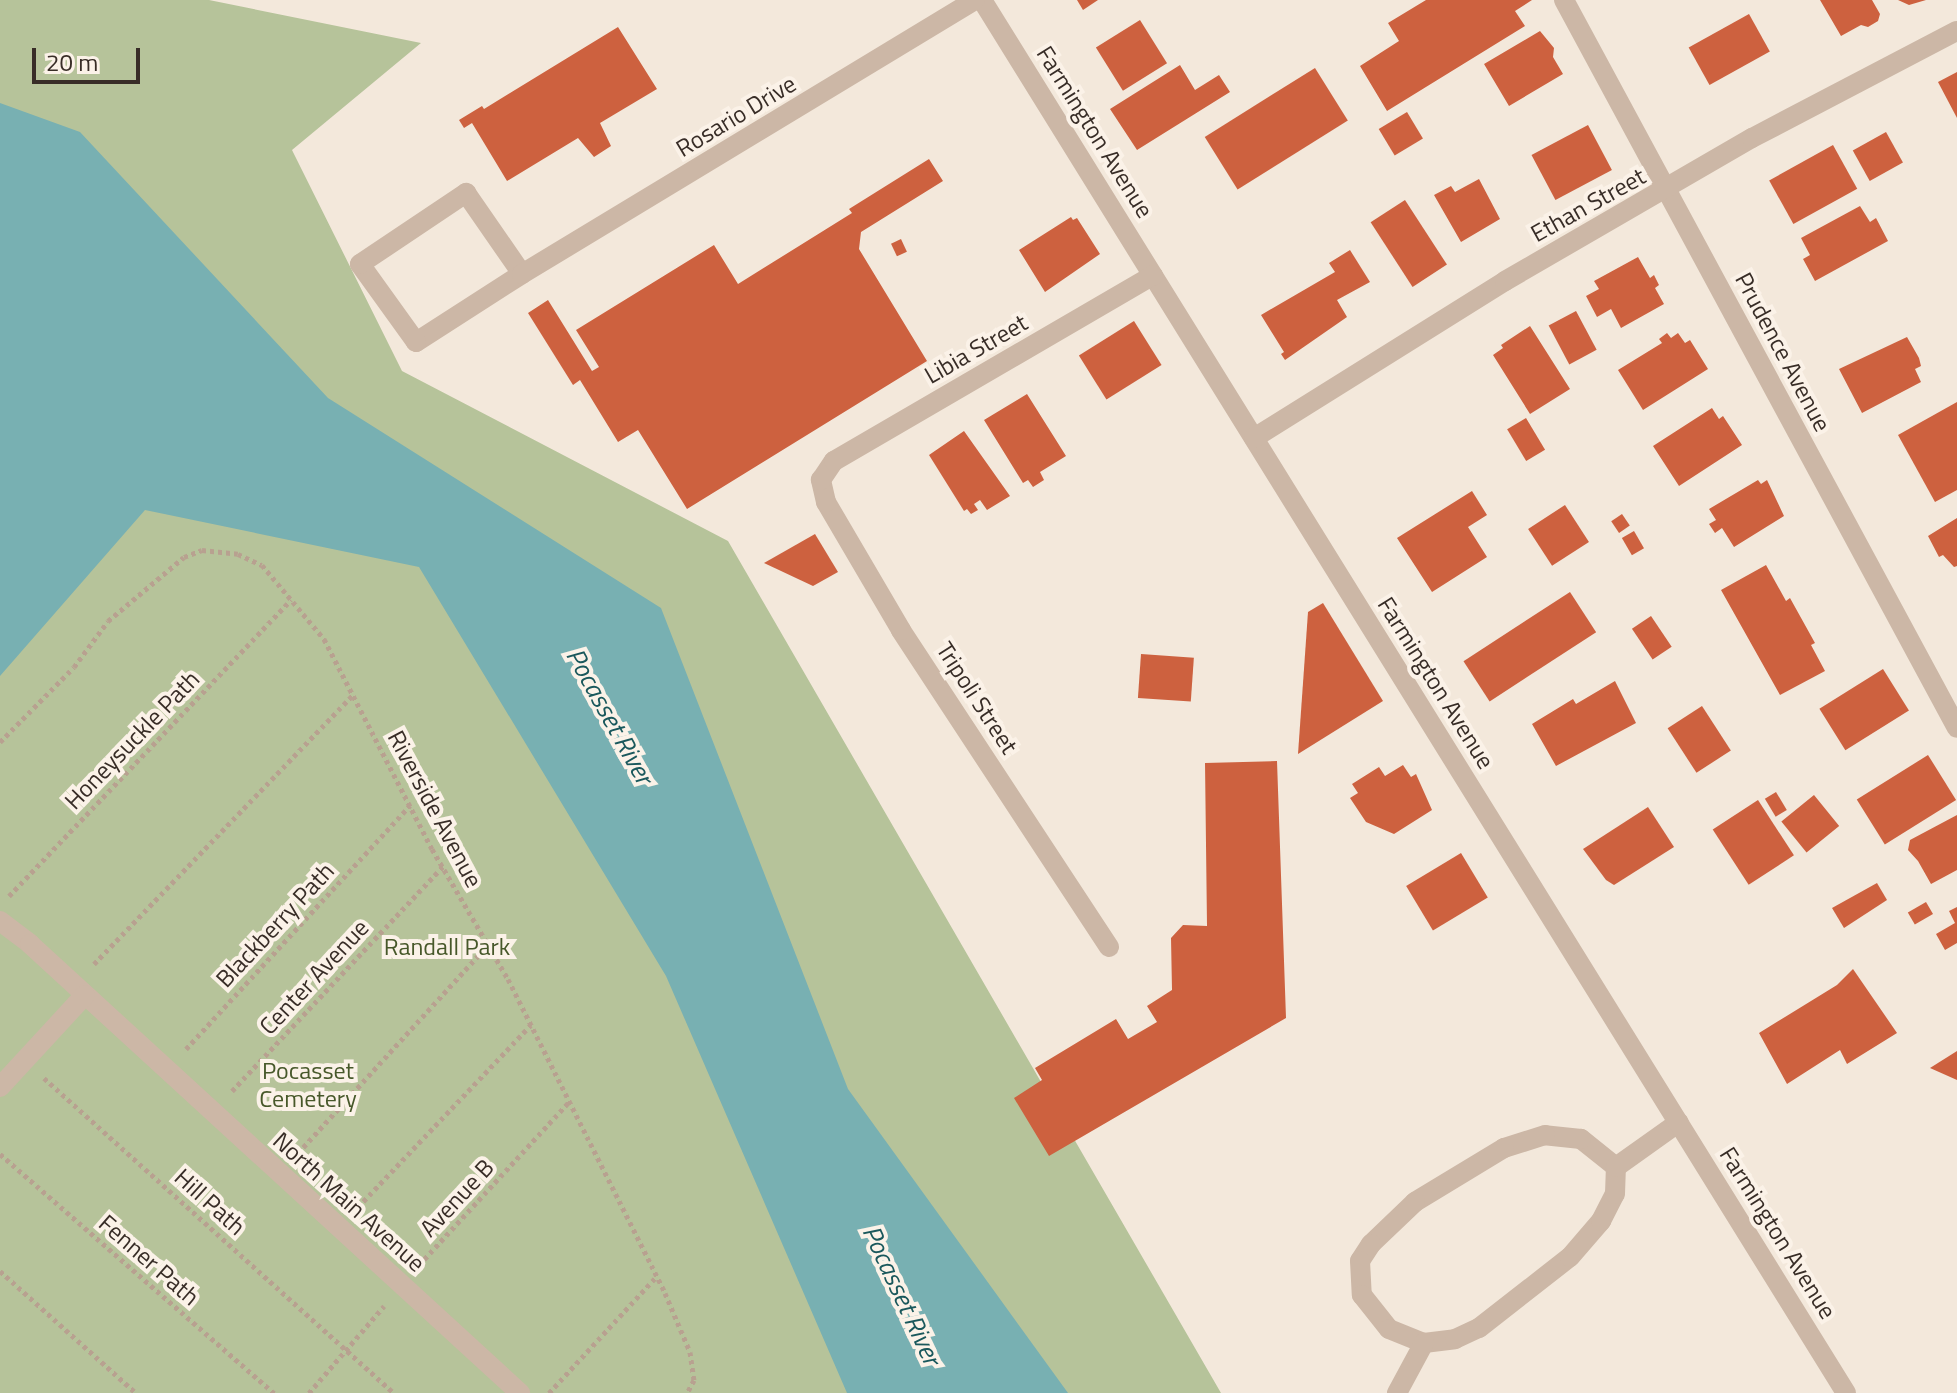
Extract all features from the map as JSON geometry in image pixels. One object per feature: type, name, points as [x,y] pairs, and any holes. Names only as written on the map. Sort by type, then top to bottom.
[{"type":"street","name":"Rosario Drive","points":[[522,274],[466,193],[360,264],[416,342],[522,274],[975,0]]},
{"type":"street","name":"Farmington Avenue","points":[[982,0],[1846,1393]]},
{"type":"street","name":"Prudence Avenue","points":[[1564,0],[1957,728]]},
{"type":"street","name":"Ethan Street","points":[[1254,438],[1505,281],[1666,191],[1752,138],[1957,31]]},
{"type":"street","name":"Libia Street","points":[[827,470],[834,461],[1153,275]]},
{"type":"street","name":"Tripoli Street","points":[[827,470],[821,480],[826,502],[845,536],[910,643],[1109,947]]},
{"type":"street","name":"North Main Avenue","points":[[0,921],[80,990],[520,1393]]},
{"type":"street","points":[[0,1087],[80,990]]},
{"type":"street","points":[[1616,1167],[1679,1122]]},
{"type":"street","points":[[1545,1135],[1581,1139],[1616,1167],[1615,1194],[1601,1221],[1550,1276],[1479,1328],[1455,1339],[1424,1343],[1389,1329],[1362,1295],[1360,1261],[1371,1244],[1415,1202],[1504,1148],[1545,1135]]},
{"type":"street","points":[[1397,1393],[1424,1343]]},
{"type":"path","name":"Riverside Avenue","points":[[0,742],[74,667],[108,621],[184,557],[202,550],[238,554],[262,565],[324,639],[410,805],[531,1025],[657,1276],[690,1352],[694,1380],[687,1393]]},
{"type":"path","name":"Honeysuckle Path","points":[[0,906],[291,600]]},
{"type":"path","points":[[80,990],[354,694]]},
{"type":"path","name":"Blackberry Path","points":[[166,1070],[410,805]]},
{"type":"path","name":"Center Avenue","points":[[212,1112],[443,866]]},
{"type":"path","points":[[279,1174],[488,945]]},
{"type":"path","points":[[338,1227],[531,1025]]},
{"type":"path","name":"Hill Path","points":[[24,1061],[394,1393]]},
{"type":"path","name":"Avenue B","points":[[309,1393],[401,1285],[570,1101]]},
{"type":"path","name":"Fenner Path","points":[[0,1154],[274,1393]]},
{"type":"path","points":[[0,1271],[136,1393]]},
{"type":"path","points":[[549,1393],[657,1276]]},
{"type":"green space","name":"Randall Park","points":[[0,0],[209,0],[421,43],[292,150],[402,371],[728,541],[1221,1393],[0,1393]]},
{"type":"water","name":"Pocasset River","points":[[0,103],[80,132],[328,398],[661,608],[848,1089],[1068,1393],[847,1393],[666,976],[419,567],[145,510],[0,676]]},
{"type":"building","points":[[1077,0],[1098,0],[1083,10]]},
{"type":"building","points":[[1426,0],[1532,0],[1515,11],[1525,26],[1387,111],[1360,66],[1399,41],[1388,23]]},
{"type":"building","points":[[1820,0],[1872,0],[1880,14],[1878,21],[1868,27],[1861,25],[1841,36]]},
{"type":"building","points":[[1898,0],[1926,0],[1909,5]]},
{"type":"building","points":[[1749,14],[1770,52],[1709,85],[1689,47]]},
{"type":"building","points":[[1140,20],[1167,63],[1123,91],[1096,48]]},
{"type":"building","points":[[618,27],[657,89],[600,123],[611,146],[594,157],[578,138],[507,181],[472,123],[464,128],[459,120],[482,106],[484,109]]},
{"type":"building","points":[[1540,31],[1554,48],[1553,57],[1563,74],[1509,106],[1484,64]]},
{"type":"building","points":[[1180,65],[1195,90],[1219,75],[1230,92],[1137,150],[1110,109]]},
{"type":"building","points":[[1315,68],[1348,121],[1238,189],[1205,137]]},
{"type":"building","points":[[1957,72],[1957,118],[1938,82]]},
{"type":"building","points":[[1407,112],[1423,139],[1395,156],[1379,129]]},
{"type":"building","points":[[1588,125],[1612,170],[1555,200],[1531,155]]},
{"type":"building","points":[[1886,132],[1903,163],[1870,181],[1853,150]]},
{"type":"building","points":[[1833,145],[1857,189],[1793,224],[1769,180]]},
{"type":"building","points":[[929,159],[943,181],[861,232],[859,249],[927,361],[687,509],[638,430],[618,442],[580,380],[573,385],[528,313],[548,300],[592,371],[599,367],[576,330],[714,245],[738,284],[852,213],[849,209]]},
{"type":"building","points":[[1479,179],[1500,219],[1461,242],[1434,195],[1451,186],[1455,192]]},
{"type":"building","points":[[1405,200],[1447,265],[1413,287],[1371,222]]},
{"type":"building","points":[[1860,206],[1870,222],[1876,218],[1888,241],[1815,281],[1803,259],[1810,255],[1801,238]]},
{"type":"building","points":[[1071,217],[1073,220],[1077,218],[1100,254],[1045,292],[1019,250]]},
{"type":"building","points":[[901,239],[907,252],[897,256],[891,244]]},
{"type":"building","points":[[1350,250],[1370,282],[1337,300],[1347,317],[1285,360],[1281,354],[1284,352],[1261,315],[1335,272],[1329,263]]},
{"type":"building","points":[[1638,257],[1650,278],[1654,275],[1659,285],[1655,288],[1664,304],[1621,328],[1611,309],[1597,317],[1586,296],[1599,289],[1594,281]]},
{"type":"building","points":[[1576,311],[1597,350],[1569,364],[1549,326]]},
{"type":"building","points":[[1134,321],[1162,365],[1106,400],[1079,355]]},
{"type":"building","points":[[1530,326],[1570,389],[1530,414],[1493,355],[1503,348],[1501,345]]},
{"type":"building","points":[[1667,333],[1671,338],[1678,333],[1685,343],[1690,340],[1708,369],[1643,410],[1618,370],[1662,343],[1659,339]]},
{"type":"building","points":[[1907,337],[1919,358],[1921,366],[1915,369],[1921,382],[1862,413],[1839,369]]},
{"type":"building","points":[[1027,394],[1066,456],[1040,472],[1044,480],[1033,487],[1028,480],[1023,483],[984,420]]},
{"type":"building","points":[[1957,402],[1957,490],[1935,502],[1898,435]]},
{"type":"building","points":[[1712,408],[1719,419],[1723,416],[1742,445],[1679,486],[1653,446]]},
{"type":"building","points":[[1526,418],[1545,450],[1526,461],[1507,429]]},
{"type":"building","points":[[964,431],[1010,496],[987,510],[980,500],[974,504],[978,510],[971,514],[967,509],[964,511],[929,455]]},
{"type":"building","points":[[1758,480],[1761,484],[1767,480],[1784,516],[1734,547],[1722,528],[1715,533],[1709,524],[1716,520],[1709,509]]},
{"type":"building","points":[[1472,491],[1487,515],[1468,527],[1487,557],[1432,592],[1397,538]]},
{"type":"building","points":[[1565,505],[1589,542],[1552,566],[1528,529]]},
{"type":"building","points":[[1622,514],[1630,526],[1619,533],[1611,521]]},
{"type":"building","points":[[1957,518],[1957,566],[1954,567],[1943,555],[1939,557],[1928,536]]},
{"type":"building","points":[[1634,531],[1644,548],[1632,555],[1622,538]]},
{"type":"building","points":[[815,534],[838,572],[813,586],[764,563]]},
{"type":"building","points":[[1766,565],[1786,601],[1790,598],[1815,643],[1811,645],[1825,671],[1780,695],[1721,590]]},
{"type":"building","points":[[1570,592],[1596,632],[1490,701],[1463,661]]},
{"type":"building","points":[[1323,603],[1383,701],[1298,754],[1308,612]]},
{"type":"building","points":[[1651,616],[1672,647],[1653,660],[1632,629]]},
{"type":"building","points":[[1141,654],[1194,658],[1191,702],[1138,698]]},
{"type":"building","points":[[1883,669],[1909,711],[1845,750],[1819,709]]},
{"type":"building","points":[[1615,681],[1636,723],[1556,766],[1532,724],[1573,699],[1576,704]]},
{"type":"building","points":[[1702,706],[1731,750],[1696,773],[1668,728]]},
{"type":"building","points":[[1928,755],[1956,800],[1885,844],[1857,800]]},
{"type":"building","points":[[1277,761],[1286,1018],[1049,1156],[1014,1098],[1042,1080],[1035,1068],[1116,1019],[1128,1039],[1157,1022],[1147,1006],[1172,990],[1171,938],[1183,925],[1207,926],[1205,763]]},
{"type":"building","points":[[1403,765],[1411,777],[1416,774],[1432,810],[1394,834],[1366,822],[1350,798],[1358,793],[1352,784],[1379,767],[1385,776]]},
{"type":"building","points":[[1776,792],[1787,810],[1776,817],[1765,799]]},
{"type":"building","points":[[1814,795],[1839,826],[1807,853],[1781,821]]},
{"type":"building","points":[[1758,800],[1794,855],[1749,885],[1713,829]]},
{"type":"building","points":[[1648,807],[1674,847],[1614,885],[1606,880],[1583,849]]},
{"type":"building","points":[[1957,815],[1957,870],[1931,884],[1908,850],[1910,840]]},
{"type":"building","points":[[1461,853],[1488,898],[1433,931],[1406,886]]},
{"type":"building","points":[[1877,883],[1887,900],[1844,928],[1832,908]]},
{"type":"building","points":[[1926,902],[1933,914],[1915,925],[1908,912]]},
{"type":"building","points":[[1957,907],[1957,943],[1945,950],[1936,934],[1955,923],[1949,911]]},
{"type":"building","points":[[1853,969],[1897,1033],[1847,1064],[1840,1050],[1787,1084],[1759,1033],[1837,985]]},
{"type":"building","points":[[1957,1051],[1957,1080],[1930,1068]]},
{"type":"park label","name":"Pocasset Cemetery","points":[[308,1085]]}]
